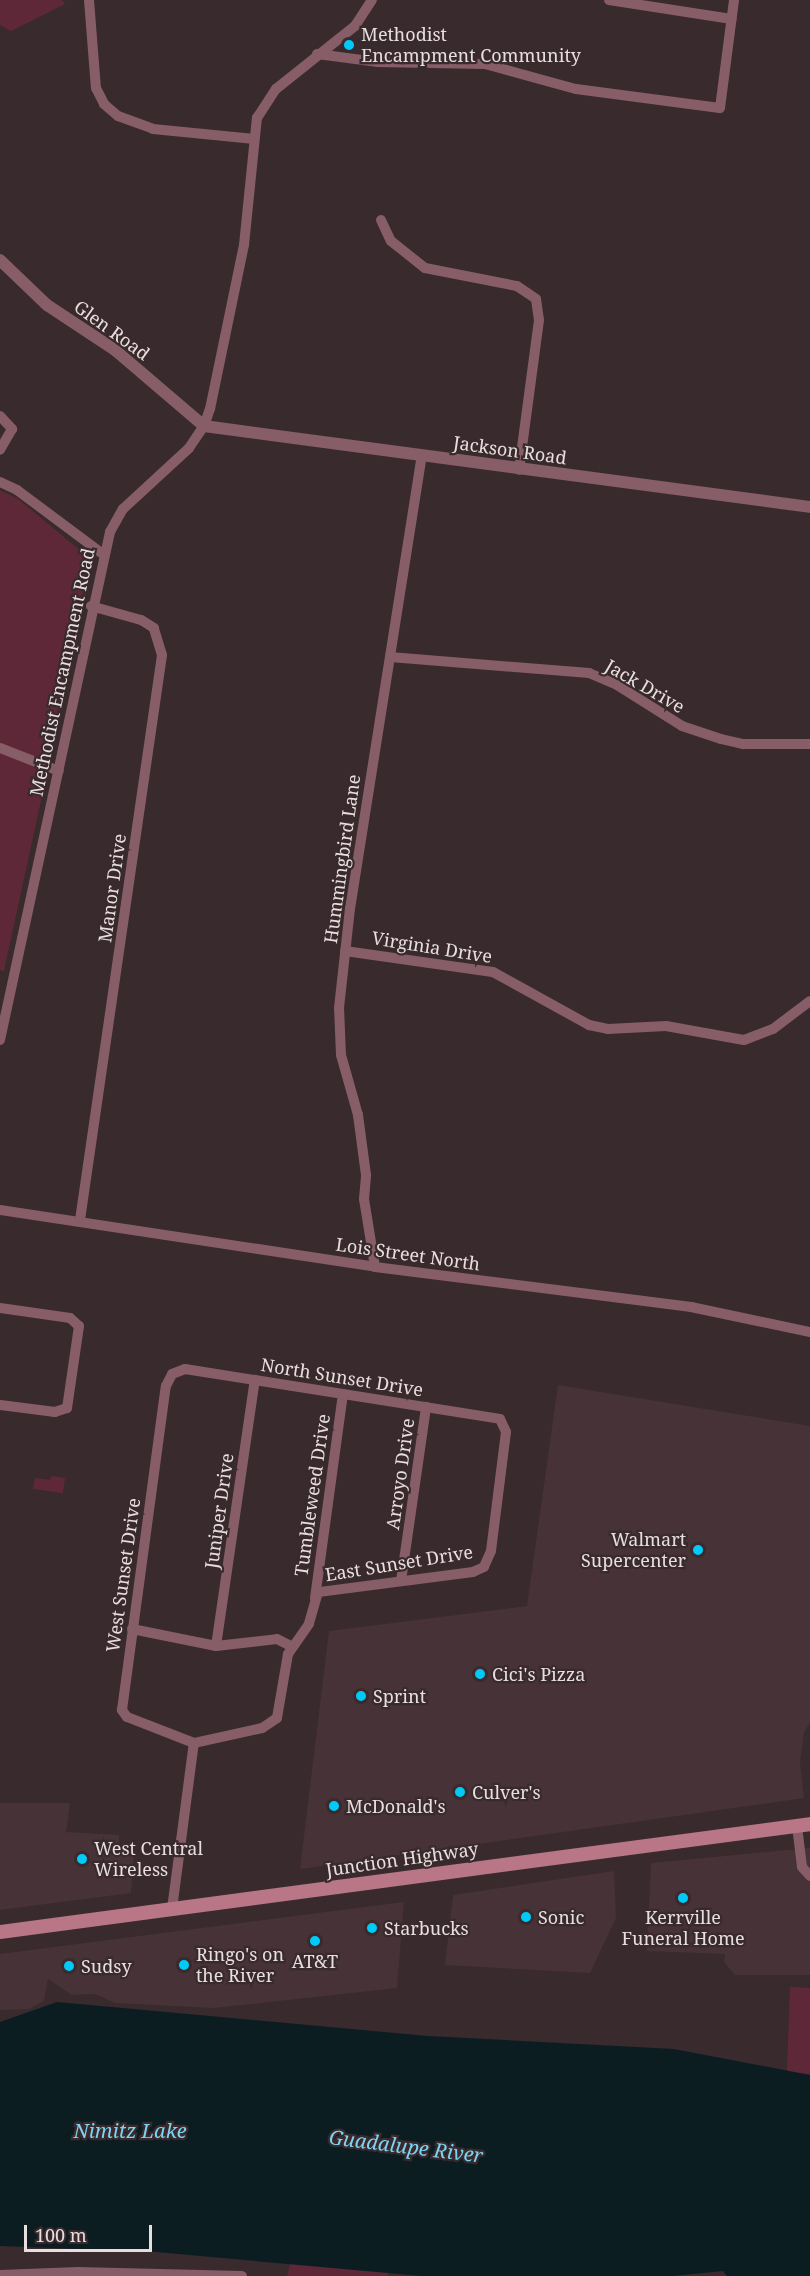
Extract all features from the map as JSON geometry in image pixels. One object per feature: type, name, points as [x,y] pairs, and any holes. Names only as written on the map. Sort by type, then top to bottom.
[{"type":"main road","name":"Junction Highway","points":[[0,1932],[804,1825]]},
{"type":"street","points":[[88,0],[96,88],[104,104],[118,116],[153,129],[255,139]]},
{"type":"street","name":"Methodist Encampment Road","points":[[0,1040],[103,554],[123,509],[189,448],[204,426],[244,245],[257,117],[276,89],[355,26],[372,0]]},
{"type":"street","points":[[609,0],[732,19]]},
{"type":"street","points":[[318,54],[378,62],[485,64],[576,89],[720,108],[734,0]]},
{"type":"street","points":[[381,220],[391,241],[425,268],[517,286],[536,299],[540,320],[519,470]]},
{"type":"street","name":"Glen Road","points":[[0,260],[47,305],[115,350],[204,426]]},
{"type":"street","points":[[0,416],[10,425],[12,433],[0,450]]},
{"type":"street","name":"Jackson Road","points":[[204,426],[519,470],[810,507]]},
{"type":"street","name":"Hummingbird Lane","points":[[375,1267],[364,1199],[366,1175],[358,1115],[339,1032],[345,951],[422,456]]},
{"type":"street","points":[[0,482],[17,490],[103,554]]},
{"type":"street","name":"Manor Drive","points":[[80,1220],[162,655],[154,628],[141,620],[91,606]]},
{"type":"street","name":"Jack Drive","points":[[390,657],[589,673],[617,685],[682,726],[721,739],[743,744],[810,744]]},
{"type":"street","points":[[0,748],[58,771]]},
{"type":"street","name":"Virginia Drive","points":[[345,951],[493,972],[589,1025],[608,1029],[666,1026],[744,1040],[773,1029],[810,1001]]},
{"type":"street","name":"Lois Street North","points":[[0,1210],[80,1220],[375,1267],[712,1310],[810,1332]]},
{"type":"street","points":[[0,1308],[70,1318],[79,1326],[67,1408],[55,1412],[0,1405]]},
{"type":"street","name":"North Sunset Drive","points":[[179,1370],[500,1419]]},
{"type":"street","name":"West Sunset Drive","points":[[179,1370],[166,1386],[122,1702],[124,1715],[194,1743]]},
{"type":"street","name":"Juniper Drive","points":[[216,1646],[255,1380]]},
{"type":"street","name":"Tumbleweed Drive","points":[[314,1601],[343,1394]]},
{"type":"street","name":"Arroyo Drive","points":[[402,1581],[426,1407]]},
{"type":"street","name":"East Sunset Drive","points":[[194,1743],[262,1728],[274,1721],[280,1709],[291,1646],[309,1624],[318,1592],[473,1572],[488,1563],[506,1432],[500,1419]]},
{"type":"street","points":[[132,1629],[216,1646],[277,1639],[291,1646]]},
{"type":"street","points":[[172,1909],[194,1743]]},
{"type":"street","points":[[804,1825],[802,1867],[810,1876]]},
{"type":"street","points":[[0,2275],[78,2272],[242,2276]]},
{"type":"shaded area","points":[[0,0],[62,0],[65,4],[11,31],[0,25]]},
{"type":"shaded area","points":[[0,490],[18,499],[93,561],[4,971],[0,970]]},
{"type":"shaded area","points":[[558,1385],[810,1426],[810,1723],[804,1732],[800,1762],[804,1798],[300,1869],[329,1631],[527,1606]]},
{"type":"shaded area","points":[[51,1476],[65,1478],[63,1493],[33,1489],[35,1478],[50,1480]]},
{"type":"shaded area","points":[[0,1803],[70,1803],[66,1832],[119,1835],[119,1850],[134,1851],[131,1893],[0,1910]]},
{"type":"shaded area","points":[[810,1848],[810,1975],[735,1975],[724,1962],[725,1954],[647,1951],[651,1863]]},
{"type":"shaded area","points":[[614,1871],[616,1918],[590,1973],[445,1965],[453,1895]]},
{"type":"shaded area","points":[[404,1902],[397,1988],[214,2008],[115,2003],[95,1994],[72,1995],[48,1979],[44,2001],[29,2009],[0,2010],[0,1954]]},
{"type":"shaded area","points":[[790,1987],[810,1988],[810,2074],[787,2072]]},
{"type":"shaded area","points":[[293,2253],[390,2262],[388,2276],[287,2276]]},
{"type":"water","name":"Nimitz Lake","points":[[57,2002],[428,2036],[674,2049],[810,2075],[810,2276],[727,2276],[723,2271],[673,2276],[421,2276],[156,2252],[0,2246],[0,2022]]},
{"type":"place","name":"Methodist Encampment Community","points":[[349,45]]},
{"type":"place","name":"Walmart Supercenter","points":[[698,1550]]},
{"type":"place","name":"Cici's Pizza","points":[[480,1674]]},
{"type":"place","name":"Sprint","points":[[361,1696]]},
{"type":"place","name":"Culver's","points":[[460,1792]]},
{"type":"place","name":"McDonald's","points":[[334,1806]]},
{"type":"place","name":"West Central Wireless","points":[[82,1859]]},
{"type":"place","name":"Kerrville Funeral Home","points":[[683,1898]]},
{"type":"place","name":"Sonic","points":[[526,1917]]},
{"type":"place","name":"Starbucks","points":[[372,1928]]},
{"type":"place","name":"AT&T","points":[[315,1941]]},
{"type":"place","name":"Ringo's on the River","points":[[184,1965]]},
{"type":"place","name":"Sudsy","points":[[69,1966]]},
{"type":"water label","name":"Guadalupe River","points":[[406,2146]]}]
